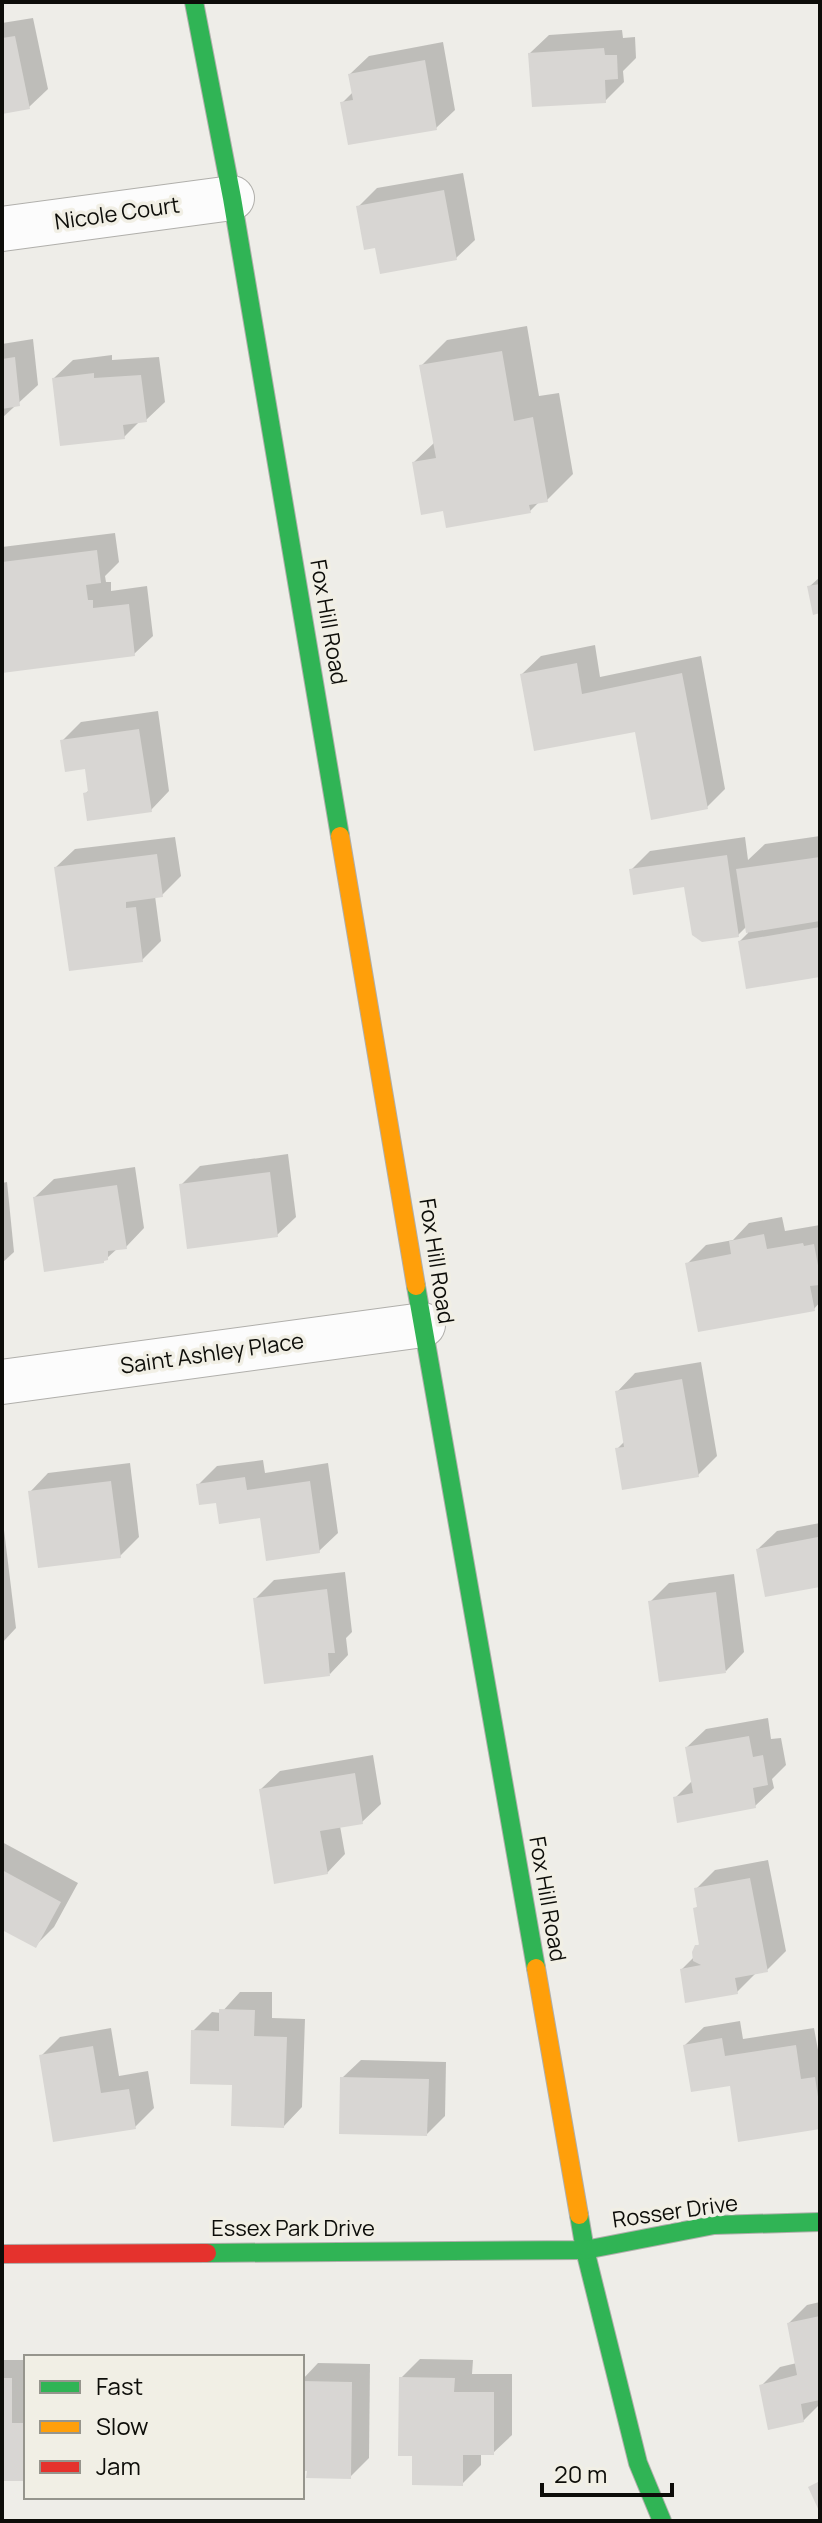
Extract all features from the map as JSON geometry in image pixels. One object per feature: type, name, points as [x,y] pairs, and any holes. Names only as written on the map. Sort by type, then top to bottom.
[{"type":"main road","name":"Fox Hill Road","points":[[194,2],[232,198],[423,1325],[585,2250],[638,2463],[662,2521]]},
{"type":"main road","name":"Rosser Drive","points":[[585,2250],[714,2225],[820,2222]]},
{"type":"main road","name":"Essex Park Drive","points":[[2,2254],[585,2250]]},
{"type":"street","name":"Nicole Court","points":[[2,229],[232,198]]},
{"type":"street","name":"Saint Ashley Place","points":[[2,1382],[423,1325]]},
{"type":"building","points":[[15,36],[30,109],[2,114],[2,38]]},
{"type":"building","points":[[604,48],[605,55],[617,55],[618,79],[605,80],[606,103],[532,107],[528,53]]},
{"type":"building","points":[[425,60],[437,130],[348,145],[340,102],[353,100],[348,74]]},
{"type":"building","points":[[444,190],[457,260],[380,274],[375,248],[364,250],[356,206]]},
{"type":"building","points":[[502,351],[514,421],[533,417],[548,502],[529,505],[531,513],[446,528],[443,511],[421,515],[412,462],[436,458],[419,365]]},
{"type":"building","points":[[15,357],[20,406],[2,409],[2,359]]},
{"type":"building","points":[[94,373],[94,378],[141,375],[147,422],[123,425],[125,439],[60,446],[52,378]]},
{"type":"building","points":[[97,550],[101,583],[86,585],[88,600],[93,600],[93,608],[129,604],[135,656],[2,673],[2,562]]},
{"type":"building","points":[[820,584],[820,613],[813,615],[807,586]]},
{"type":"building","points":[[577,663],[582,694],[682,673],[708,809],[651,820],[635,732],[534,751],[520,674]]},
{"type":"building","points":[[139,729],[152,812],[87,821],[83,793],[88,792],[85,769],[65,772],[60,740]]},
{"type":"building","points":[[157,854],[163,897],[126,902],[126,908],[136,907],[143,962],[69,971],[54,867]]},
{"type":"building","points":[[727,855],[739,937],[702,942],[692,935],[684,887],[633,895],[629,869]]},
{"type":"building","points":[[820,857],[820,921],[746,933],[736,869]]},
{"type":"building","points":[[820,927],[820,977],[746,989],[738,941]]},
{"type":"building","points":[[270,1172],[278,1237],[187,1249],[179,1184]]},
{"type":"building","points":[[117,1185],[127,1249],[108,1251],[108,1260],[104,1263],[44,1272],[33,1197]]},
{"type":"building","points":[[764,1234],[767,1249],[814,1244],[820,1276],[820,1285],[810,1286],[815,1311],[698,1332],[685,1263],[731,1254],[729,1241]]},
{"type":"building","points":[[682,1379],[699,1477],[622,1490],[615,1448],[624,1447],[615,1391]]},
{"type":"building","points":[[245,1477],[247,1490],[310,1481],[320,1553],[266,1561],[260,1518],[219,1524],[216,1503],[199,1505],[196,1484]]},
{"type":"building","points":[[111,1481],[121,1558],[38,1568],[28,1491]]},
{"type":"building","points":[[818,1537],[820,1587],[765,1597],[756,1549]]},
{"type":"building","points":[[327,1589],[335,1653],[328,1653],[330,1676],[264,1684],[253,1598]]},
{"type":"building","points":[[716,1592],[726,1673],[659,1682],[648,1601]]},
{"type":"building","points":[[749,1736],[753,1757],[763,1755],[768,1785],[753,1788],[756,1808],[677,1823],[673,1797],[693,1793],[685,1747]]},
{"type":"building","points":[[355,1773],[363,1824],[320,1831],[328,1874],[274,1884],[259,1789]]},
{"type":"building","points":[[2,1870],[61,1902],[36,1948],[2,1930]]},
{"type":"building","points":[[750,1878],[768,1972],[735,1978],[738,1994],[685,2003],[680,1969],[701,1965],[693,1961],[692,1952],[695,1945],[699,1945],[693,1908],[697,1907],[694,1888]]},
{"type":"building","points":[[219,2009],[255,2010],[254,2036],[287,2037],[284,2128],[231,2126],[232,2085],[190,2084],[191,2030],[219,2031]]},
{"type":"building","points":[[722,2038],[725,2056],[796,2045],[801,2079],[815,2077],[820,2129],[738,2142],[730,2086],[691,2092],[683,2045]]},
{"type":"building","points":[[93,2046],[101,2093],[129,2089],[136,2129],[53,2142],[39,2055]]},
{"type":"building","points":[[340,2077],[429,2079],[427,2136],[339,2134]]},
{"type":"building","points":[[820,2316],[820,2400],[801,2404],[804,2422],[768,2430],[759,2385],[797,2375],[787,2323]]},
{"type":"building","points":[[399,2377],[455,2378],[454,2392],[494,2392],[494,2455],[463,2455],[463,2486],[412,2485],[412,2456],[398,2456]]},
{"type":"building","points":[[2,2378],[12,2378],[12,2423],[24,2423],[24,2481],[2,2481]]},
{"type":"building","points":[[304,2381],[352,2382],[351,2479],[306,2478],[307,2471],[304,2471]]},
{"type":"building","points":[[820,2481],[820,2513],[808,2487]]},
{"type":"traffic: fast","points":[[194,2],[232,198],[340,836]]},
{"type":"traffic: fast","points":[[416,1286],[536,1968]]},
{"type":"traffic: fast","points":[[579,2215],[638,2463],[662,2521]]},
{"type":"traffic: fast","points":[[207,2253],[585,2250],[714,2225],[820,2222]]},
{"type":"traffic: slow","points":[[340,836],[416,1286]]},
{"type":"traffic: slow","points":[[536,1968],[579,2215]]},
{"type":"traffic: jam","points":[[2,2254],[207,2253]]}]
